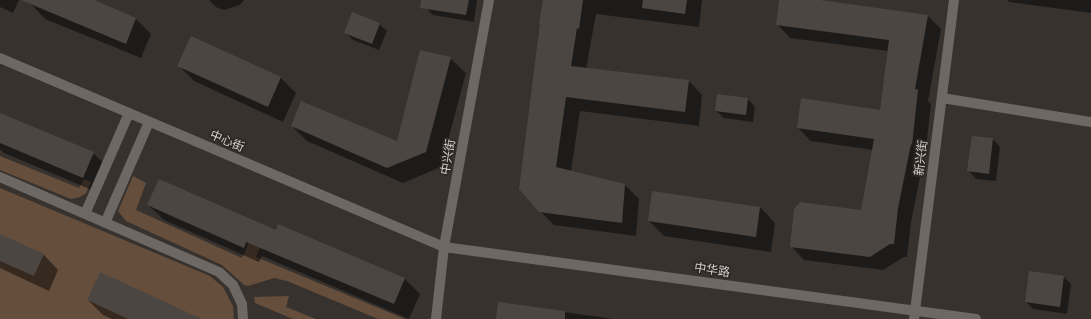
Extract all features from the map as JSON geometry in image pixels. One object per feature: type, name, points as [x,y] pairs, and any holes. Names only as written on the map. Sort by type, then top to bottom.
[{"type":"street","name":"中兴街","points":[[436,319],[444,248],[490,0]]},
{"type":"street","name":"新兴街","points":[[915,315],[954,0]]},
{"type":"street","name":"中心街","points":[[0,58],[444,248]]},
{"type":"street","points":[[942,98],[1091,122]]},
{"type":"street","points":[[85,214],[129,113]]},
{"type":"street","points":[[105,223],[149,122]]},
{"type":"street","points":[[0,177],[219,272],[233,285],[242,304],[244,319]]},
{"type":"street","name":"中华路","points":[[444,248],[915,315],[976,319]]},
{"type":"shaded area","points":[[0,156],[79,188],[84,179],[91,182],[86,193],[80,197],[71,199],[0,170]]},
{"type":"shaded area","points":[[133,176],[146,183],[136,210],[242,258],[255,230],[265,235],[256,257],[405,319],[378,319],[287,281],[274,278],[248,286],[244,285],[222,265],[126,221],[118,211]]},
{"type":"shaded area","points":[[0,188],[210,276],[223,287],[233,306],[234,319],[0,319]]},
{"type":"shaded area","points":[[289,296],[286,307],[316,319],[293,319],[255,303],[254,297]]},
{"type":"building","points":[[21,0],[94,0],[136,18],[126,44]]},
{"type":"building","points":[[421,0],[469,0],[466,15],[420,8]]},
{"type":"building","points":[[543,0],[583,0],[579,29],[577,28],[571,66],[689,80],[685,112],[566,97],[556,167],[625,184],[622,223],[539,212],[519,189]]},
{"type":"building","points":[[643,0],[687,0],[685,14],[642,8]]},
{"type":"building","points":[[779,0],[820,0],[928,15],[915,89],[918,90],[912,145],[911,144],[898,208],[894,244],[890,244],[870,257],[790,247],[794,209],[800,202],[861,210],[874,139],[797,128],[801,98],[880,110],[889,40],[776,25]]},
{"type":"building","points":[[352,12],[380,23],[372,44],[344,33]]},
{"type":"building","points":[[191,36],[281,77],[268,107],[177,66]]},
{"type":"building","points":[[420,50],[451,57],[426,152],[387,168],[291,126],[301,101],[397,141]]},
{"type":"building","points":[[717,94],[748,98],[746,115],[715,111]]},
{"type":"building","points":[[0,113],[94,152],[83,178],[0,143]]},
{"type":"building","points":[[972,136],[993,138],[989,174],[967,171]]},
{"type":"building","points":[[159,179],[276,230],[278,224],[405,278],[394,304],[246,242],[244,248],[147,205]]},
{"type":"building","points":[[652,191],[760,207],[756,237],[648,221]]},
{"type":"building","points":[[0,234],[44,254],[34,276],[0,261]]},
{"type":"building","points":[[1029,271],[1064,276],[1060,307],[1025,302]]},
{"type":"building","points":[[100,272],[202,319],[128,319],[87,300]]},
{"type":"building","points":[[498,302],[565,311],[565,319],[496,319]]}]
